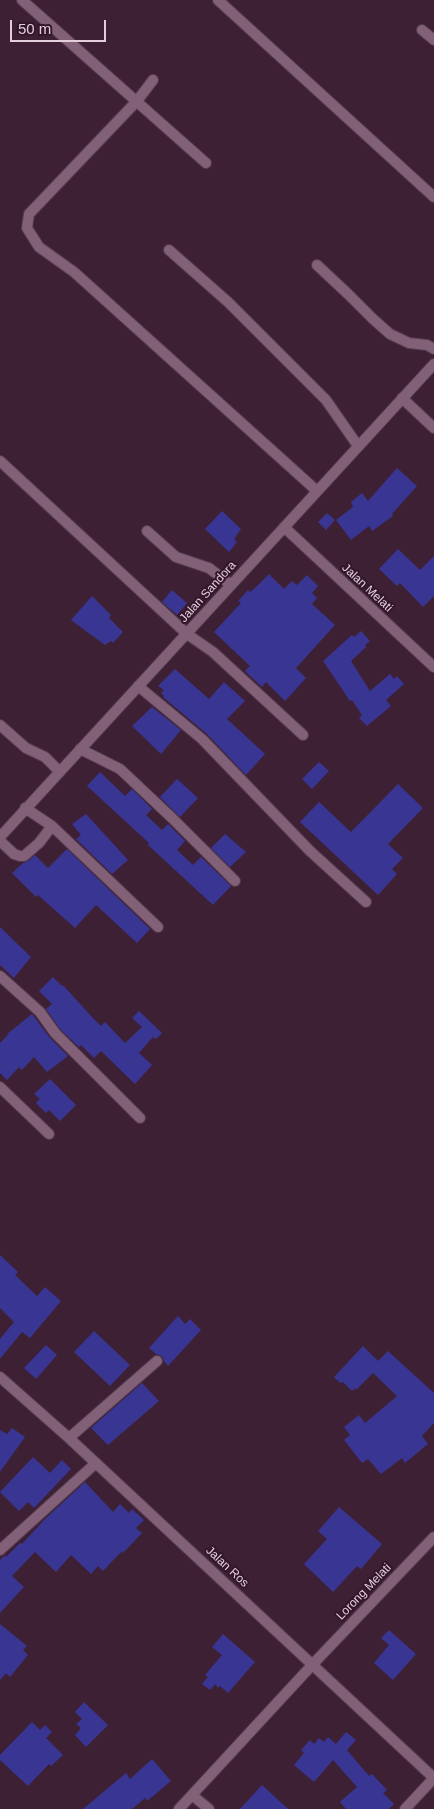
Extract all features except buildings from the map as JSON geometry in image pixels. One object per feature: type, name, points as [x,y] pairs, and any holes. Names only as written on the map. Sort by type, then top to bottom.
[{"type":"street","points":[[22,0],[206,164]]},
{"type":"street","points":[[218,0],[434,197]]},
{"type":"street","points":[[422,30],[434,40]]},
{"type":"street","points":[[153,80],[137,101],[29,214],[28,228],[39,247],[74,272],[317,491]]},
{"type":"street","points":[[169,250],[228,302],[326,400],[358,446]]},
{"type":"street","points":[[316,265],[390,334],[409,343],[427,345],[434,349]]},
{"type":"street","name":"Jalan Sandora","points":[[0,837],[434,364]]},
{"type":"street","points":[[402,398],[434,428]]},
{"type":"street","points":[[0,461],[187,634],[213,652],[303,735]]},
{"type":"street","name":"Jalan Melati","points":[[284,527],[434,667]]},
{"type":"street","points":[[146,531],[176,557],[209,568],[231,585]]},
{"type":"street","points":[[138,686],[202,739],[310,851],[366,902]]},
{"type":"street","points":[[0,725],[26,748],[45,757],[60,772]]},
{"type":"street","points":[[80,749],[120,769],[235,881]]},
{"type":"street","points":[[25,808],[52,826],[158,927]]},
{"type":"street","points":[[0,841],[14,854],[24,856],[39,843],[52,826]]},
{"type":"street","points":[[0,976],[40,1012],[55,1033],[140,1118]]},
{"type":"street","points":[[0,1088],[49,1134]]},
{"type":"street","points":[[68,1438],[157,1361]]},
{"type":"street","name":"Jalan Ros","points":[[0,1377],[96,1463],[434,1778]]},
{"type":"street","points":[[0,1550],[96,1463]]},
{"type":"street","name":"Lorong Melati","points":[[179,1809],[434,1537]]},
{"type":"street","points":[[405,1809],[434,1778]]},
{"type":"street","points":[[192,1795],[208,1809]]}]
